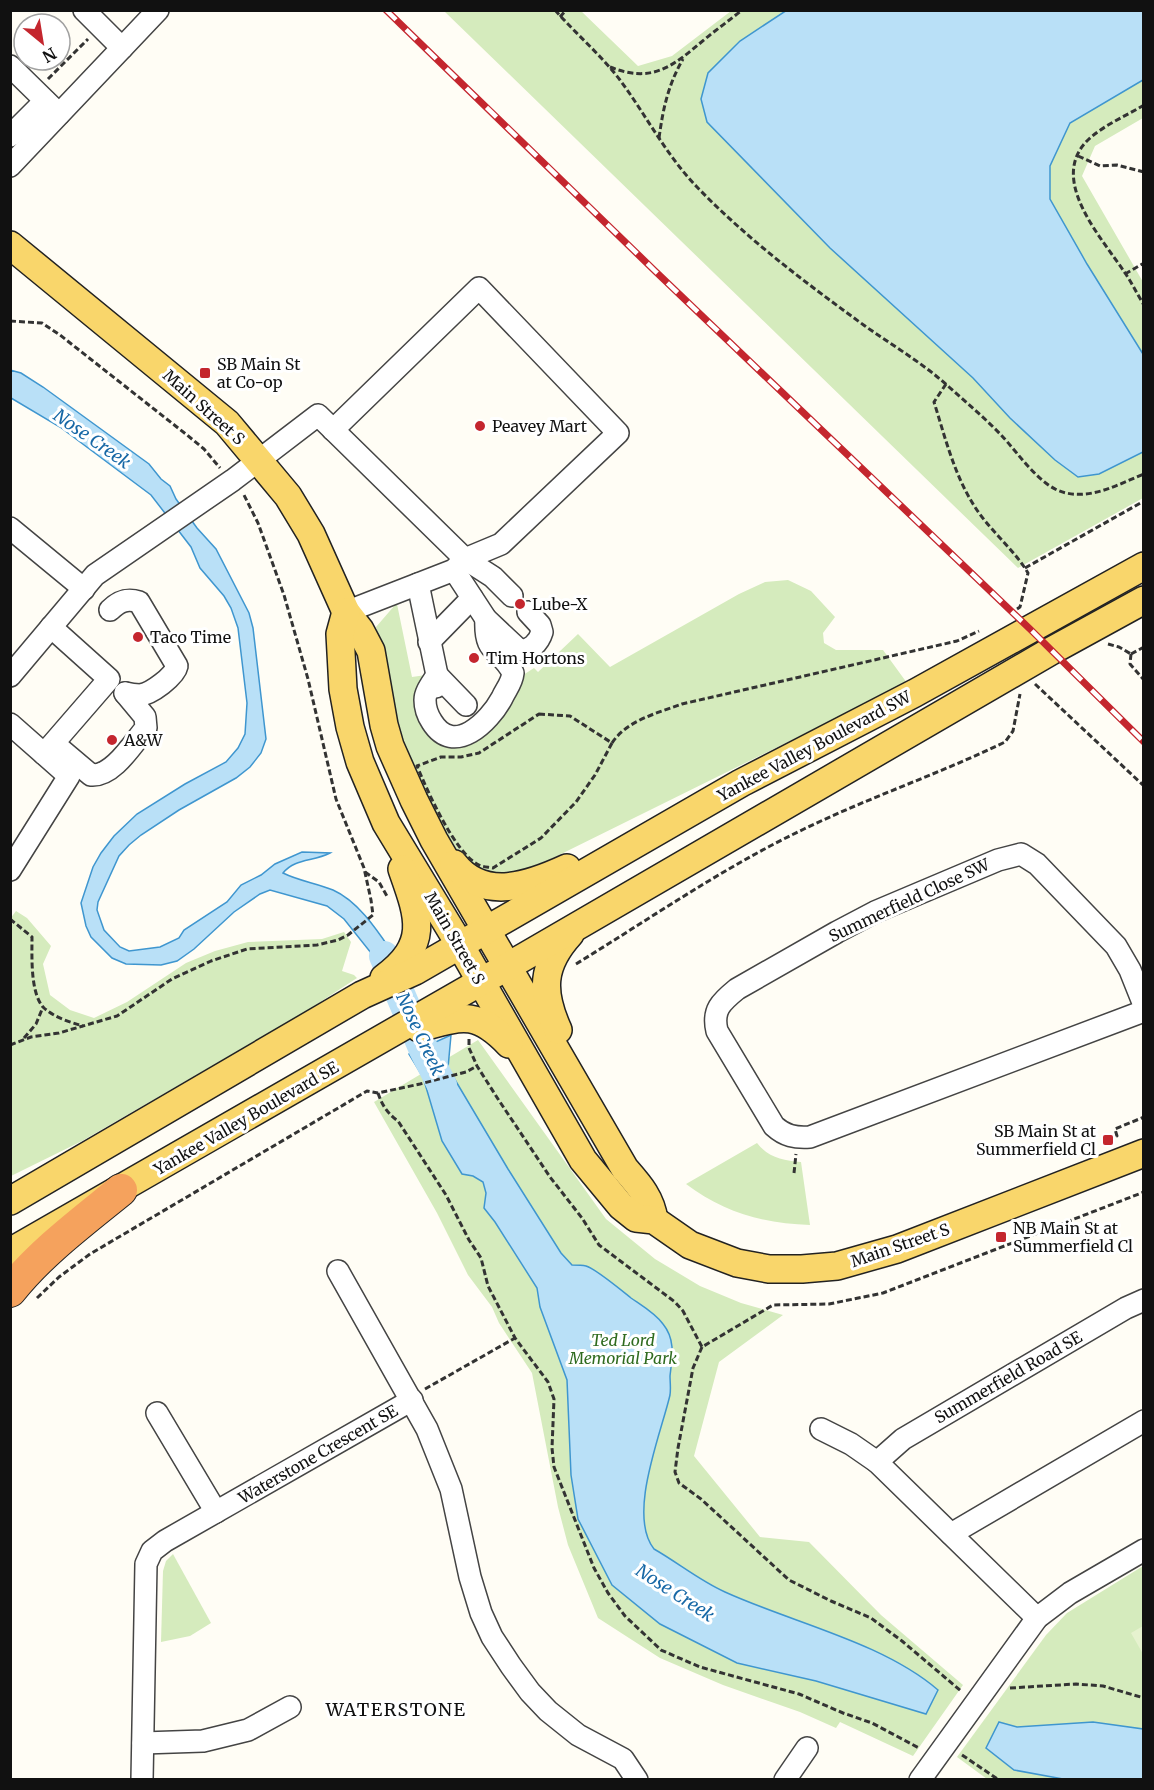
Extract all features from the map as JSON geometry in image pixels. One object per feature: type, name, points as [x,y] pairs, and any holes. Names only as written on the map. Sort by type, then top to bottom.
[{"type":"highway","points":[[23,1295],[29,1269],[121,1190]]},
{"type":"main road","name":"Main Street S","points":[[10,245],[227,423],[288,496],[312,534],[346,612],[360,630],[371,651],[390,746],[434,840],[625,1169],[645,1193],[652,1206],[654,1220]]},
{"type":"main road","name":"Yankee Valley Boulevard SW","points":[[460,945],[741,783],[936,682],[1143,566]]},
{"type":"main road","name":"Yankee Valley Boulevard SW","points":[[481,982],[815,787],[1143,600]]},
{"type":"main road","name":"Main Street S","points":[[346,612],[340,633],[340,660],[345,698],[360,762],[386,823],[460,945],[583,1160],[621,1206],[636,1218],[654,1220],[690,1245],[736,1263],[769,1269],[837,1266],[897,1249],[1143,1153]]},
{"type":"main road","points":[[434,840],[459,870],[471,880],[492,887],[517,886],[579,863],[741,783]]},
{"type":"main road","points":[[10,1201],[362,994],[406,958],[416,939],[416,917],[386,823]]},
{"type":"main road","points":[[577,927],[553,956],[548,968],[547,992],[554,1022],[597,1121]]},
{"type":"main road","points":[[362,994],[415,971],[460,945]]},
{"type":"main road","name":"Yankee Valley Boulevard SE","points":[[10,1252],[481,982]]},
{"type":"main road","points":[[386,1037],[441,1022],[471,1019],[491,1027],[525,1062]]},
{"type":"main road","points":[[10,1189],[66,1168]]},
{"type":"street","points":[[84,10],[122,48]]},
{"type":"street","points":[[10,136],[47,102],[122,48],[158,10]]},
{"type":"street","points":[[10,66],[47,102]]},
{"type":"street","points":[[10,166],[47,102]]},
{"type":"street","points":[[333,430],[479,288],[618,433],[501,544],[418,584],[346,612]]},
{"type":"street","points":[[10,676],[95,575],[226,484],[318,415],[460,565],[472,598],[486,619],[519,650],[525,651],[540,639],[542,632],[540,625],[528,612]]},
{"type":"street","points":[[10,528],[84,588]]},
{"type":"street","points":[[460,565],[493,577],[512,596]]},
{"type":"street","points":[[418,584],[437,675],[466,705]]},
{"type":"street","points":[[429,642],[472,598]]},
{"type":"street","points":[[10,724],[91,775],[104,773],[111,769],[146,728],[145,717],[125,693],[140,695],[147,692],[176,671],[176,661],[140,602],[129,599],[117,603],[110,610]]},
{"type":"street","points":[[437,675],[425,699],[428,715],[436,728],[445,736],[459,736],[473,731],[491,716],[511,683],[513,673],[487,643],[486,619]]},
{"type":"street","points":[[49,749],[109,679],[51,627]]},
{"type":"street","points":[[10,870],[69,776],[49,749]]},
{"type":"street","name":"Summerfield Close SW","points":[[1143,1005],[1130,970],[1116,946],[1037,864],[1021,854],[988,864],[875,912],[837,932],[737,989],[717,1009],[714,1020],[717,1031],[774,1125],[783,1134],[810,1137],[1143,1011]]},
{"type":"street","points":[[338,1271],[411,1399]]},
{"type":"street","name":"Summerfield Road SE","points":[[877,1462],[903,1439],[1143,1300]]},
{"type":"street","name":"Waterstone Crescent SE","points":[[142,1779],[146,1564],[152,1551],[165,1541],[411,1399],[427,1429],[451,1489],[470,1577],[481,1613],[492,1637],[511,1666],[548,1712],[578,1735],[623,1760],[637,1779]]},
{"type":"street","points":[[157,1413],[216,1512]]},
{"type":"street","points":[[951,1534],[1143,1421]]},
{"type":"street","points":[[821,1429],[851,1444],[877,1462],[1037,1618]]},
{"type":"street","points":[[920,1779],[1037,1618],[1071,1593],[1143,1550]]},
{"type":"street","points":[[143,1743],[203,1741],[248,1730],[290,1707]]},
{"type":"street","points":[[785,1779],[807,1748]]},
{"type":"path","points":[[555,10],[608,66],[634,100],[671,157],[697,187],[779,261],[875,333],[927,367],[1002,436],[1049,486],[1064,493],[1085,495],[1110,488],[1143,474]]},
{"type":"path","points":[[560,17],[566,10]]},
{"type":"path","points":[[608,66],[627,74],[645,74],[667,68],[684,58],[742,10]]},
{"type":"path","points":[[47,102],[100,27]]},
{"type":"path","points":[[659,139],[663,110],[672,79],[684,58]]},
{"type":"path","points":[[1143,105],[1087,141],[1078,156],[1073,173],[1085,216],[1125,274],[1143,305]]},
{"type":"path","points":[[1078,156],[1100,166],[1117,165],[1143,172]]},
{"type":"path","points":[[1125,274],[1143,263]]},
{"type":"path","points":[[10,321],[42,323],[60,335],[204,449],[226,484],[248,501],[284,595],[308,679],[336,799],[365,871],[373,915],[370,920],[348,935],[317,945],[247,949],[211,961],[172,979],[117,1016],[10,1045]]},
{"type":"path","points":[[946,384],[934,402],[958,477],[977,510],[1028,573],[1020,607],[1003,618]]},
{"type":"path","points":[[1025,568],[1143,501]]},
{"type":"path","points":[[612,743],[570,716],[538,714],[479,753],[460,757],[441,757],[417,766],[439,813],[463,850],[480,866],[493,868],[541,838],[576,802],[596,775],[618,735],[639,720],[682,704],[957,640],[985,628]]},
{"type":"path","points":[[1143,647],[1131,654],[1130,664],[1143,680]]},
{"type":"path","points":[[1031,681],[1143,786]]},
{"type":"path","points":[[570,967],[633,930],[699,886],[803,829],[1005,742],[1013,731],[1021,690]]},
{"type":"path","points":[[365,871],[379,882],[393,906]]},
{"type":"path","points":[[10,919],[32,937],[32,972],[36,992],[43,1007],[65,1021],[85,1026]]},
{"type":"path","points":[[23,1040],[36,1024],[43,1007]]},
{"type":"path","points":[[469,1038],[477,1066],[521,1136],[582,1218],[599,1245],[675,1302],[683,1311],[702,1347]]},
{"type":"path","points":[[23,1295],[59,1277],[90,1254],[367,1091],[378,1093],[420,1084],[477,1066]]},
{"type":"path","points":[[378,1093],[382,1104],[398,1120],[446,1195],[481,1258],[488,1286],[515,1338],[548,1382],[554,1400],[552,1448],[554,1467],[589,1557],[608,1593],[626,1616],[661,1650],[700,1666],[799,1694],[872,1723],[919,1748]]},
{"type":"path","points":[[1108,1140],[1117,1136],[1115,1129],[1143,1117]]},
{"type":"path","points":[[961,1691],[871,1618],[789,1580],[701,1499],[679,1483],[675,1472],[693,1368],[702,1347],[773,1305],[829,1304],[883,1293],[1143,1192]]},
{"type":"path","points":[[411,1399],[515,1338]]},
{"type":"path","points":[[1010,1688],[1076,1684],[1103,1686],[1143,1698]]},
{"type":"path","points":[[962,1755],[999,1779]]},
{"type":"green space","points":[[444,11],[581,11],[638,66],[672,56],[731,11],[1143,11],[1143,118],[1095,146],[1082,176],[1143,282],[1143,498],[1018,568]]},
{"type":"green space","points":[[788,580],[811,591],[835,617],[823,633],[824,643],[836,650],[883,650],[907,683],[533,866],[508,873],[483,873],[470,865],[456,851],[430,808],[409,761],[397,726],[376,627],[395,605],[397,604],[412,677],[426,675],[447,744],[520,677],[534,668],[538,672],[578,634],[610,667],[739,594],[765,582]]},
{"type":"green space","points":[[16,911],[27,918],[51,946],[43,964],[50,995],[70,1010],[94,1018],[127,1002],[186,963],[215,951],[248,942],[322,939],[344,932],[351,942],[342,971],[357,978],[308,1010],[82,1141],[11,1176],[10,919]]},
{"type":"green space","name":"Ted Lord Memorial Park","points":[[478,1040],[606,1219],[655,1259],[700,1286],[741,1303],[783,1315],[719,1362],[694,1456],[760,1537],[809,1542],[881,1615],[963,1685],[913,1756],[840,1722],[836,1728],[800,1712],[723,1685],[660,1658],[598,1618],[568,1545],[558,1507],[532,1373],[499,1323],[492,1307],[468,1275],[437,1213],[374,1102]]},
{"type":"green space","points":[[757,1143],[766,1152],[777,1157],[801,1162],[810,1225],[776,1222],[745,1215],[715,1202],[686,1184]]},
{"type":"green space","points":[[173,1554],[211,1623],[190,1636],[161,1642],[163,1571],[166,1561]]},
{"type":"green space","points":[[1143,1566],[1143,1779],[987,1779],[957,1757],[1046,1635],[1067,1613]]},
{"type":"green space","points":[[1143,1626],[1143,1654],[1131,1633]]},
{"type":"water","points":[[787,10],[1143,11],[1143,80],[1070,123],[1050,166],[1050,199],[1143,354],[1143,452],[1099,474],[1078,477],[1055,460],[1010,418],[973,378],[830,248],[707,122],[701,99],[708,73],[740,41]]},
{"type":"water","points":[[10,370],[21,373],[43,387],[149,464],[170,486],[176,499],[197,528],[216,549],[249,613],[253,628],[266,739],[261,753],[250,767],[236,778],[179,810],[141,835],[119,856],[98,902],[97,910],[104,930],[120,947],[129,951],[160,947],[179,938],[184,930],[227,902],[241,885],[261,875],[275,864],[302,852],[330,853],[299,862],[283,873],[333,890],[351,901],[392,952],[379,963],[344,919],[327,906],[270,890],[260,894],[234,912],[194,949],[177,961],[161,965],[126,964],[112,958],[91,937],[81,903],[93,867],[101,853],[114,836],[137,814],[226,762],[238,748],[245,734],[247,703],[238,628],[224,596],[200,568],[191,547],[151,495],[60,427],[11,398]]},
{"type":"water","points":[[451,1035],[448,1068],[561,1253],[572,1265],[590,1268],[602,1275],[648,1310],[660,1320],[670,1336],[672,1363],[670,1395],[648,1474],[645,1496],[644,1516],[647,1534],[654,1549],[725,1592],[864,1646],[916,1673],[938,1690],[926,1714],[816,1681],[737,1663],[660,1624],[612,1585],[578,1519],[571,1475],[567,1380],[540,1307],[537,1288],[484,1208],[486,1193],[483,1182],[473,1176],[462,1174],[442,1141],[423,1077],[409,1054]]},
{"type":"water","points":[[999,1722],[1017,1727],[1093,1722],[1143,1729],[1143,1779],[1063,1779],[1014,1770],[986,1748]]},
{"type":"waterway","name":"Nose Creek","points":[[384,956],[423,1048],[442,1085]]},
{"type":"railway","points":[[386,10],[1031,630],[1144,742]]},
{"type":"place","name":"SB Main St at Co-op","points":[[205,373]]},
{"type":"place","name":"Peavey Mart","points":[[480,426]]},
{"type":"place","name":"Lube-X","points":[[520,604]]},
{"type":"place","name":"Taco Time","points":[[138,637]]},
{"type":"place","name":"Tim Hortons","points":[[474,658]]},
{"type":"place","name":"A&W","points":[[112,740]]},
{"type":"place","name":"SB Main St at Summerfield Cl","points":[[1108,1140]]},
{"type":"place","name":"NB Main St at Summerfield Cl","points":[[1001,1237]]},
{"type":"district","name":"WATERSTONE","points":[[396,1710]]}]
